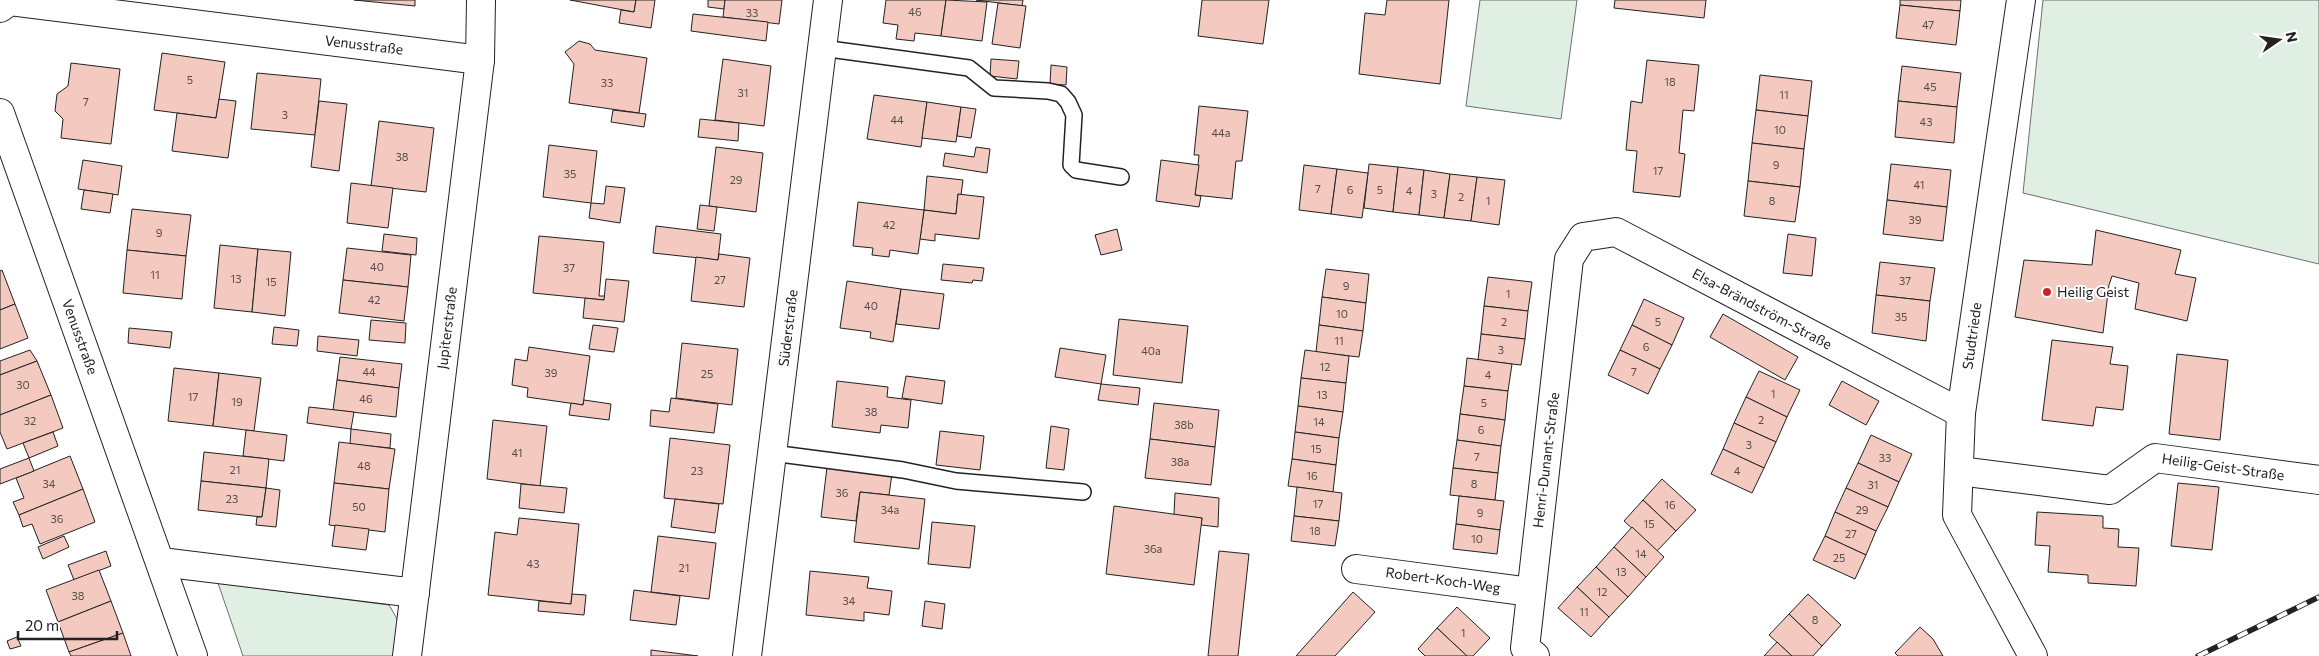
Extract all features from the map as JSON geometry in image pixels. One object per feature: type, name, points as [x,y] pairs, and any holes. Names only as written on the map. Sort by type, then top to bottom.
[{"type":"street","name":"Jupiterstraße","points":[[407,656],[480,60],[481,0]]},
{"type":"street","name":"Süderstraße","points":[[747,656],[828,0]]},
{"type":"street","name":"Studtriede","points":[[2021,0],[1961,413],[1957,515],[2033,656]]},
{"type":"street","name":"Venusstraße","points":[[3,3],[480,60]]},
{"type":"street","name":"Venusstraße","points":[[0,113],[194,656]]},
{"type":"street","name":"Elsa-Brändström-Straße","points":[[1569,259],[1583,237],[1616,232],[1961,413]]},
{"type":"street","name":"Henri-Dunant-Straße","points":[[1535,656],[1525,648],[1569,259]]},
{"type":"street","name":"Heilig-Geist-Straße","points":[[1959,471],[2110,490],[2155,458],[2319,480]]},
{"type":"street","points":[[160,562],[414,593]]},
{"type":"street","name":"Robert-Koch-Weg","points":[[1356,569],[1530,592]]},
{"type":"lane","points":[[822,48],[969,68],[994,88],[1048,91],[1061,94],[1068,102],[1074,115],[1071,165],[1076,170],[1121,177]]},
{"type":"lane","points":[[772,453],[902,470],[956,481],[1083,492]]},
{"type":"green space","points":[[1480,0],[1577,0],[1561,119],[1466,106]]},
{"type":"green space","points":[[2043,0],[2319,0],[2319,264],[2023,193]]},
{"type":"green space","points":[[218,583],[389,605],[400,624],[396,656],[243,656]]},
{"type":"building","points":[[354,0],[415,0],[415,6]]},
{"type":"building","points":[[570,0],[636,0],[634,12]]},
{"type":"building","points":[[636,0],[655,0],[651,28],[619,23],[621,10],[634,12]]},
{"type":"building","points":[[708,0],[725,0],[724,9],[708,7]]},
{"type":"building","points":[[725,0],[782,0],[779,24],[723,17]]},
{"type":"building","points":[[886,0],[946,0],[941,36],[915,33],[914,41],[896,39],[898,25],[883,23]]},
{"type":"building","points":[[946,0],[987,2],[982,41],[941,36]]},
{"type":"building","points":[[976,0],[1023,0],[1022,6]]},
{"type":"building","points":[[1202,0],[1269,0],[1263,44],[1198,36]]},
{"type":"building","points":[[1387,0],[1449,0],[1440,84],[1359,74],[1365,13],[1385,15]]},
{"type":"building","points":[[1615,0],[1706,0],[1704,18],[1614,8]]},
{"type":"building","points":[[1900,0],[1961,0],[1960,11],[1900,5]]},
{"type":"building","points":[[998,3],[1026,6],[1020,48],[992,44]]},
{"type":"building","points":[[1900,5],[1960,11],[1956,45],[1896,38]]},
{"type":"building","points":[[693,14],[768,22],[766,41],[691,31]]},
{"type":"building","points":[[579,41],[590,44],[595,50],[647,58],[639,113],[569,103],[574,64],[565,52]]},
{"type":"building","points":[[162,53],[225,62],[216,118],[154,110]]},
{"type":"building","points":[[723,59],[771,66],[764,126],[715,120]]},
{"type":"building","points":[[991,59],[1019,61],[1017,79],[990,76]]},
{"type":"building","points":[[1647,60],[1699,65],[1694,111],[1683,110],[1679,153],[1685,154],[1680,197],[1633,192],[1637,151],[1626,150],[1631,101],[1642,103]]},
{"type":"building","points":[[71,63],[120,69],[111,144],[61,138],[63,119],[55,111],[57,94],[68,86]]},
{"type":"building","points":[[1051,65],[1067,67],[1066,85],[1050,84]]},
{"type":"building","points":[[1902,66],[1961,73],[1957,107],[1898,101]]},
{"type":"building","points":[[257,73],[321,79],[315,135],[251,129]]},
{"type":"building","points":[[1760,75],[1812,81],[1808,116],[1756,110]]},
{"type":"building","points":[[874,95],[927,102],[921,147],[867,139]]},
{"type":"building","points":[[219,99],[236,101],[228,158],[172,151],[177,113],[216,118]]},
{"type":"building","points":[[319,101],[347,104],[339,171],[311,167]]},
{"type":"building","points":[[1898,101],[1957,107],[1954,143],[1895,137]]},
{"type":"building","points":[[927,102],[961,107],[956,142],[922,138]]},
{"type":"building","points":[[1199,106],[1248,111],[1242,161],[1236,161],[1232,199],[1195,195],[1199,155],[1194,155]]},
{"type":"building","points":[[961,107],[976,109],[971,138],[957,136]]},
{"type":"building","points":[[613,110],[646,114],[644,127],[611,122]]},
{"type":"building","points":[[1756,110],[1808,116],[1804,149],[1752,143]]},
{"type":"building","points":[[700,119],[739,123],[738,141],[698,137]]},
{"type":"building","points":[[379,121],[434,128],[426,192],[371,186]]},
{"type":"building","points":[[1752,143],[1804,149],[1800,187],[1748,181]]},
{"type":"building","points":[[549,145],[597,151],[591,203],[543,197]]},
{"type":"building","points":[[716,147],[763,153],[756,212],[709,206]]},
{"type":"building","points":[[976,147],[990,149],[987,173],[943,166],[945,153],[974,157]]},
{"type":"building","points":[[83,160],[122,166],[118,195],[78,189]]},
{"type":"building","points":[[1161,160],[1199,165],[1195,195],[1201,196],[1199,207],[1156,201]]},
{"type":"building","points":[[1369,164],[1398,167],[1393,212],[1364,208]]},
{"type":"building","points":[[1891,164],[1951,170],[1947,207],[1887,200]]},
{"type":"building","points":[[1304,165],[1337,169],[1331,214],[1299,210]]},
{"type":"building","points":[[1398,167],[1424,170],[1419,215],[1393,212]]},
{"type":"building","points":[[1337,169],[1368,173],[1362,218],[1331,214]]},
{"type":"building","points":[[1424,170],[1450,174],[1444,218],[1419,215]]},
{"type":"building","points":[[1450,174],[1477,177],[1471,221],[1444,218]]},
{"type":"building","points":[[927,176],[963,180],[961,195],[958,194],[956,214],[924,210]]},
{"type":"building","points":[[1477,177],[1505,180],[1499,225],[1471,221]]},
{"type":"building","points":[[1748,181],[1800,187],[1795,222],[1744,216]]},
{"type":"building","points":[[351,183],[393,188],[388,228],[347,223]]},
{"type":"building","points":[[606,186],[625,188],[620,223],[589,218],[591,203],[604,204]]},
{"type":"building","points":[[84,190],[113,194],[110,213],[81,209]]},
{"type":"building","points":[[958,194],[984,197],[979,239],[935,234],[935,241],[920,239],[924,210],[956,214]]},
{"type":"building","points":[[1887,200],[1947,207],[1943,241],[1883,234]]},
{"type":"building","points":[[858,202],[924,210],[918,254],[890,250],[889,257],[872,255],[873,248],[853,246]]},
{"type":"building","points":[[700,205],[717,207],[714,231],[697,229]]},
{"type":"building","points":[[132,209],[191,215],[186,256],[127,250]]},
{"type":"building","points":[[656,226],[721,234],[718,260],[653,253]]},
{"type":"building","points":[[1117,229],[1122,250],[1101,255],[1095,235]]},
{"type":"building","points":[[2096,230],[2181,250],[2175,274],[2196,278],[2187,321],[2135,309],[2139,283],[2112,276],[2109,285],[2103,333],[2015,317],[2024,260],[2092,265]]},
{"type":"building","points":[[384,234],[417,238],[416,255],[382,251]]},
{"type":"building","points":[[1788,234],[1816,238],[1812,276],[1783,273]]},
{"type":"building","points":[[539,236],[604,242],[599,296],[605,296],[604,300],[533,293]]},
{"type":"building","points":[[220,245],[258,249],[252,312],[214,308]]},
{"type":"building","points":[[347,248],[411,255],[408,287],[343,280]]},
{"type":"building","points":[[258,249],[291,252],[285,316],[252,312]]},
{"type":"building","points":[[127,250],[186,256],[182,299],[123,293]]},
{"type":"building","points":[[719,254],[750,258],[744,307],[691,301],[696,257],[718,260]]},
{"type":"building","points":[[1880,262],[1935,268],[1930,301],[1876,295]]},
{"type":"building","points":[[943,264],[984,268],[982,281],[973,280],[972,283],[941,280]]},
{"type":"building","points":[[1326,269],[1369,274],[1366,303],[1322,297]]},
{"type":"building","points":[[2,270],[15,304],[0,310],[0,271]]},
{"type":"building","points":[[1488,277],[1532,282],[1528,311],[1484,306]]},
{"type":"building","points":[[606,279],[629,281],[624,322],[583,318],[585,298],[604,300]]},
{"type":"building","points":[[343,280],[408,287],[404,321],[339,313]]},
{"type":"building","points":[[847,281],[901,289],[893,342],[870,338],[871,332],[840,328]]},
{"type":"building","points":[[901,289],[944,294],[939,329],[896,324]]},
{"type":"building","points":[[1876,295],[1930,301],[1926,341],[1872,333]]},
{"type":"building","points":[[1322,297],[1366,303],[1363,331],[1319,325]]},
{"type":"building","points":[[1644,299],[1684,318],[1672,345],[1632,325]]},
{"type":"building","points":[[15,304],[28,338],[0,349],[0,310]]},
{"type":"building","points":[[1484,306],[1528,311],[1525,339],[1481,334]]},
{"type":"building","points":[[1723,314],[1798,357],[1785,380],[1710,337]]},
{"type":"building","points":[[1119,319],[1188,326],[1182,383],[1113,375]]},
{"type":"building","points":[[371,320],[406,323],[405,343],[369,340]]},
{"type":"building","points":[[593,325],[618,328],[614,352],[589,349]]},
{"type":"building","points":[[1319,325],[1363,331],[1359,357],[1316,352]]},
{"type":"building","points":[[1632,325],[1672,345],[1660,369],[1620,350]]},
{"type":"building","points":[[274,327],[299,330],[297,346],[272,344]]},
{"type":"building","points":[[129,328],[172,332],[170,348],[128,343]]},
{"type":"building","points":[[1481,334],[1525,339],[1521,365],[1478,360]]},
{"type":"building","points":[[318,336],[359,340],[357,356],[317,351]]},
{"type":"building","points":[[2052,340],[2113,347],[2110,364],[2128,366],[2123,410],[2096,407],[2093,426],[2042,420]]},
{"type":"building","points":[[682,343],[738,349],[732,405],[676,398]]},
{"type":"building","points":[[529,347],[590,356],[583,405],[527,397],[528,388],[512,385],[515,359],[527,361]]},
{"type":"building","points":[[1060,348],[1106,355],[1101,384],[1055,377]]},
{"type":"building","points":[[30,350],[37,361],[0,375],[0,361]]},
{"type":"building","points":[[1305,350],[1349,356],[1346,383],[1301,378]]},
{"type":"building","points":[[1620,350],[1660,369],[1648,394],[1608,375]]},
{"type":"building","points":[[2177,354],[2228,360],[2220,440],[2169,434]]},
{"type":"building","points":[[340,357],[402,364],[399,388],[337,380]]},
{"type":"building","points":[[1467,358],[1512,364],[1508,391],[1464,386]]},
{"type":"building","points":[[37,361],[51,395],[0,415],[0,375]]},
{"type":"building","points":[[174,368],[219,373],[213,426],[168,421]]},
{"type":"building","points":[[1759,371],[1800,390],[1787,417],[1746,397]]},
{"type":"building","points":[[219,373],[261,378],[254,431],[213,426]]},
{"type":"building","points":[[906,376],[945,381],[942,404],[902,398]]},
{"type":"building","points":[[1301,378],[1346,383],[1343,412],[1298,406]]},
{"type":"building","points":[[337,380],[399,388],[396,417],[333,410]]},
{"type":"building","points":[[837,381],[888,387],[887,397],[911,400],[908,428],[881,425],[880,433],[832,427]]},
{"type":"building","points":[[1842,381],[1879,401],[1866,425],[1829,405]]},
{"type":"building","points":[[1101,384],[1140,388],[1138,405],[1098,400]]},
{"type":"building","points":[[1464,386],[1508,391],[1505,420],[1460,414]]},
{"type":"building","points":[[51,395],[63,428],[7,449],[0,432],[0,415]]},
{"type":"building","points":[[1746,397],[1787,417],[1776,442],[1734,423]]},
{"type":"building","points":[[671,398],[718,404],[714,433],[650,426],[651,410],[669,412]]},
{"type":"building","points":[[584,400],[611,404],[609,420],[569,415],[571,403],[583,405]]},
{"type":"building","points":[[1154,403],[1219,410],[1215,447],[1150,439]]},
{"type":"building","points":[[1298,406],[1343,412],[1339,438],[1295,432]]},
{"type":"building","points":[[309,407],[354,412],[351,429],[307,423]]},
{"type":"building","points":[[1460,414],[1505,420],[1501,446],[1457,440]]},
{"type":"building","points":[[493,420],[547,426],[540,486],[487,479]]},
{"type":"building","points":[[1734,423],[1776,442],[1764,468],[1723,449]]},
{"type":"building","points":[[1051,426],[1069,429],[1064,470],[1046,468]]},
{"type":"building","points":[[351,429],[391,434],[390,448],[350,444]]},
{"type":"building","points":[[246,430],[287,435],[284,461],[243,456]]},
{"type":"building","points":[[940,431],[984,436],[980,470],[936,465]]},
{"type":"building","points":[[53,432],[58,446],[29,458],[23,443]]},
{"type":"building","points":[[1295,432],[1339,438],[1336,465],[1292,459]]},
{"type":"building","points":[[1871,435],[1912,454],[1899,482],[1858,463]]},
{"type":"building","points":[[670,438],[730,445],[723,504],[664,498]]},
{"type":"building","points":[[1150,439],[1215,447],[1211,485],[1145,478]]},
{"type":"building","points":[[1457,440],[1501,446],[1498,473],[1453,468]]},
{"type":"building","points":[[339,442],[395,449],[389,489],[334,483]]},
{"type":"building","points":[[1723,449],[1764,468],[1752,493],[1711,474]]},
{"type":"building","points":[[204,452],[269,459],[266,488],[201,481]]},
{"type":"building","points":[[70,456],[83,489],[19,515],[13,502],[24,498],[16,478]]},
{"type":"building","points":[[29,458],[34,471],[0,484],[0,469]]},
{"type":"building","points":[[1292,459],[1336,465],[1333,492],[1288,486]]},
{"type":"building","points":[[1858,463],[1899,482],[1888,507],[1846,488]]},
{"type":"building","points":[[827,467],[892,474],[889,495],[860,492],[856,521],[821,517]]},
{"type":"building","points":[[1453,468],[1498,473],[1495,500],[1450,495]]},
{"type":"building","points":[[1662,479],[1696,510],[1676,531],[1643,500]]},
{"type":"building","points":[[201,481],[266,488],[262,517],[198,510]]},
{"type":"building","points":[[334,483],[389,489],[385,532],[329,525]]},
{"type":"building","points":[[2178,483],[2219,487],[2212,550],[2171,546]]},
{"type":"building","points":[[521,484],[567,488],[564,513],[519,508]]},
{"type":"building","points":[[1297,487],[1342,493],[1339,521],[1294,516]]},
{"type":"building","points":[[266,488],[280,490],[276,527],[256,525],[257,517],[262,517]]},
{"type":"building","points":[[1846,488],[1888,507],[1876,531],[1835,512]]},
{"type":"building","points":[[83,489],[95,522],[40,544],[32,524],[23,527],[19,515]]},
{"type":"building","points":[[860,492],[925,499],[919,549],[854,542]]},
{"type":"building","points":[[1175,493],[1219,498],[1218,527],[1201,525],[1202,518],[1174,515]]},
{"type":"building","points":[[1459,496],[1504,501],[1500,530],[1456,524]]},
{"type":"building","points":[[675,499],[719,504],[715,533],[671,527]]},
{"type":"building","points":[[1643,500],[1676,531],[1657,551],[1624,521]]},
{"type":"building","points":[[1114,506],[1202,518],[1194,585],[1106,574]]},
{"type":"building","points":[[1835,512],[1876,531],[1866,555],[1825,536]]},
{"type":"building","points":[[2037,512],[2103,516],[2103,528],[2119,529],[2118,547],[2139,548],[2136,586],[2088,583],[2088,575],[2048,572],[2050,546],[2035,545]]},
{"type":"building","points":[[1294,516],[1339,521],[1335,546],[1291,541]]},
{"type":"building","points":[[519,518],[579,524],[571,604],[488,595],[495,532],[517,535]]},
{"type":"building","points":[[932,522],[975,526],[970,568],[928,564]]},
{"type":"building","points":[[1456,524],[1500,530],[1497,554],[1453,549]]},
{"type":"building","points":[[335,525],[369,529],[366,550],[332,546]]},
{"type":"building","points":[[1632,527],[1664,557],[1646,577],[1614,547]]},
{"type":"building","points":[[64,536],[69,547],[43,559],[38,547]]},
{"type":"building","points":[[658,536],[716,543],[709,599],[651,592]]},
{"type":"building","points":[[1825,536],[1866,555],[1855,579],[1813,560]]},
{"type":"building","points":[[1614,547],[1646,577],[1628,597],[1596,567]]},
{"type":"building","points":[[106,551],[111,566],[74,580],[68,565]]},
{"type":"building","points":[[1219,551],[1249,554],[1238,656],[1208,656]]},
{"type":"building","points":[[1596,567],[1628,597],[1609,617],[1577,587]]},
{"type":"building","points":[[99,570],[111,601],[58,622],[46,590]]},
{"type":"building","points":[[810,571],[869,577],[867,588],[892,591],[889,615],[864,612],[864,621],[806,615]]},
{"type":"building","points":[[1577,587],[1609,617],[1591,637],[1558,608]]},
{"type":"building","points":[[634,590],[680,596],[676,625],[630,620]]},
{"type":"building","points":[[1353,592],[1375,612],[1335,656],[1296,656]]},
{"type":"building","points":[[572,594],[586,595],[584,615],[538,611],[539,601],[571,604]]},
{"type":"building","points":[[1808,594],[1841,625],[1822,646],[1789,614]]},
{"type":"building","points":[[111,601],[123,633],[69,652],[58,622]]},
{"type":"building","points":[[925,601],[945,604],[942,629],[922,626]]},
{"type":"building","points":[[1457,607],[1490,638],[1473,656],[1467,656],[1437,628]]},
{"type":"building","points":[[1789,614],[1822,646],[1813,656],[1792,656],[1769,635]]},
{"type":"building","points":[[1920,627],[1933,639],[1943,656],[1898,656],[1895,653]]},
{"type":"building","points":[[1437,628],[1467,656],[1425,656],[1418,649]]},
{"type":"building","points":[[123,633],[131,656],[71,656],[69,652]]},
{"type":"building","points":[[17,637],[21,646],[10,649],[7,641]]},
{"type":"building","points":[[1777,642],[1792,656],[1764,656]]},
{"type":"building","points":[[651,650],[698,656],[651,656]]},
{"type":"railway","points":[[2198,656],[2319,597]]},
{"type":"place","name":"Heilig Geist","points":[[2047,292]]}]
